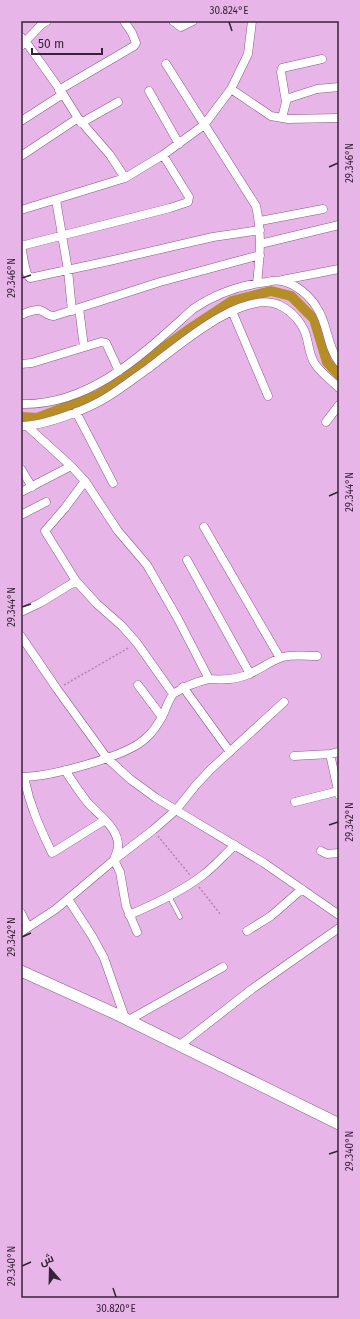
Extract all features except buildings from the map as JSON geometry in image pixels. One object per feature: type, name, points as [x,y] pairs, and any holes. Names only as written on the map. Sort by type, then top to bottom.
[{"type":"main road","points":[[21,971],[127,1019],[339,1124]]},
{"type":"street","points":[[47,21],[23,42],[61,92],[79,120],[110,155],[125,178]]},
{"type":"street","points":[[21,121],[61,92],[134,46],[136,43],[132,33],[124,21]]},
{"type":"street","points":[[173,21],[181,27],[193,21]]},
{"type":"street","points":[[21,210],[125,178],[163,155],[204,126],[231,89],[248,54],[252,21]]},
{"type":"street","points":[[282,118],[286,99],[281,72],[282,68],[322,59]]},
{"type":"street","points":[[166,64],[256,206],[260,221],[260,255],[257,283]]},
{"type":"street","points":[[286,99],[316,89],[339,87]]},
{"type":"street","points":[[231,89],[271,116],[288,119],[339,118]]},
{"type":"street","points":[[149,91],[179,144]]},
{"type":"street","points":[[21,156],[79,120],[118,102]]},
{"type":"street","points":[[163,155],[189,197],[188,202],[170,208],[21,245],[28,276],[30,278],[213,237],[260,230]]},
{"type":"street","points":[[56,200],[75,309],[84,347]]},
{"type":"street","points":[[260,221],[323,209]]},
{"type":"street","points":[[260,244],[339,226]]},
{"type":"street","points":[[21,315],[37,310],[42,311],[48,316],[54,316],[160,282],[260,255]]},
{"type":"street","points":[[21,404],[48,402],[69,397],[94,386],[132,362],[193,309],[203,302],[228,291],[257,283],[339,269]]},
{"type":"street","points":[[281,280],[302,291],[318,308],[334,354],[339,362]]},
{"type":"street","points":[[24,426],[59,419],[108,397],[193,334],[232,311],[267,302],[278,305],[291,313],[304,329],[310,354],[315,365],[339,387]]},
{"type":"street","points":[[232,311],[268,396]]},
{"type":"street","points":[[21,364],[32,363],[105,342],[119,371]]},
{"type":"street","points":[[326,422],[339,405]]},
{"type":"street","points":[[76,412],[113,483]]},
{"type":"street","points":[[24,426],[85,481],[118,531],[147,565],[178,619],[209,679]]},
{"type":"street","points":[[21,492],[70,466]]},
{"type":"street","points":[[21,470],[32,486]]},
{"type":"street","points":[[85,481],[65,508],[45,531],[76,582],[97,604],[122,626],[137,643],[173,694]]},
{"type":"street","points":[[21,516],[46,502]]},
{"type":"street","points":[[204,527],[280,658]]},
{"type":"street","points":[[187,560],[250,674]]},
{"type":"street","points":[[21,612],[76,582]]},
{"type":"street","points":[[21,636],[107,758],[140,787],[235,845],[339,915]]},
{"type":"street","points":[[105,820],[52,853],[33,813],[22,777],[51,774],[107,758],[137,746],[146,738],[162,717],[173,694],[196,682],[209,679],[226,680],[240,677],[250,674],[280,658],[317,656]]},
{"type":"street","points":[[138,685],[162,717]]},
{"type":"street","points":[[183,688],[230,752]]},
{"type":"street","points":[[21,913],[24,930],[47,916],[114,860],[154,830],[176,810],[211,769],[284,702]]},
{"type":"street","points":[[294,756],[339,752]]},
{"type":"street","points":[[295,802],[338,793],[330,754]]},
{"type":"street","points":[[65,770],[89,803],[114,832],[117,839],[118,848],[114,860],[120,872],[126,906],[137,932]]},
{"type":"street","points":[[129,915],[169,896],[195,881],[235,845]]},
{"type":"street","points":[[321,851],[327,854],[339,853]]},
{"type":"street","points":[[247,931],[270,916],[302,889]]},
{"type":"street","points":[[68,899],[92,936],[104,958],[127,1019],[223,967]]},
{"type":"street","points":[[179,1046],[246,993],[339,928]]},
{"type":"lane","points":[[169,896],[180,917]]},
{"type":"path","points":[[57,689],[137,643]]},
{"type":"path","points":[[154,830],[221,915]]},
{"type":"waterway","points":[[21,417],[37,418],[98,395],[188,330],[232,301],[271,291],[291,296],[314,319],[327,362],[339,375]]}]
